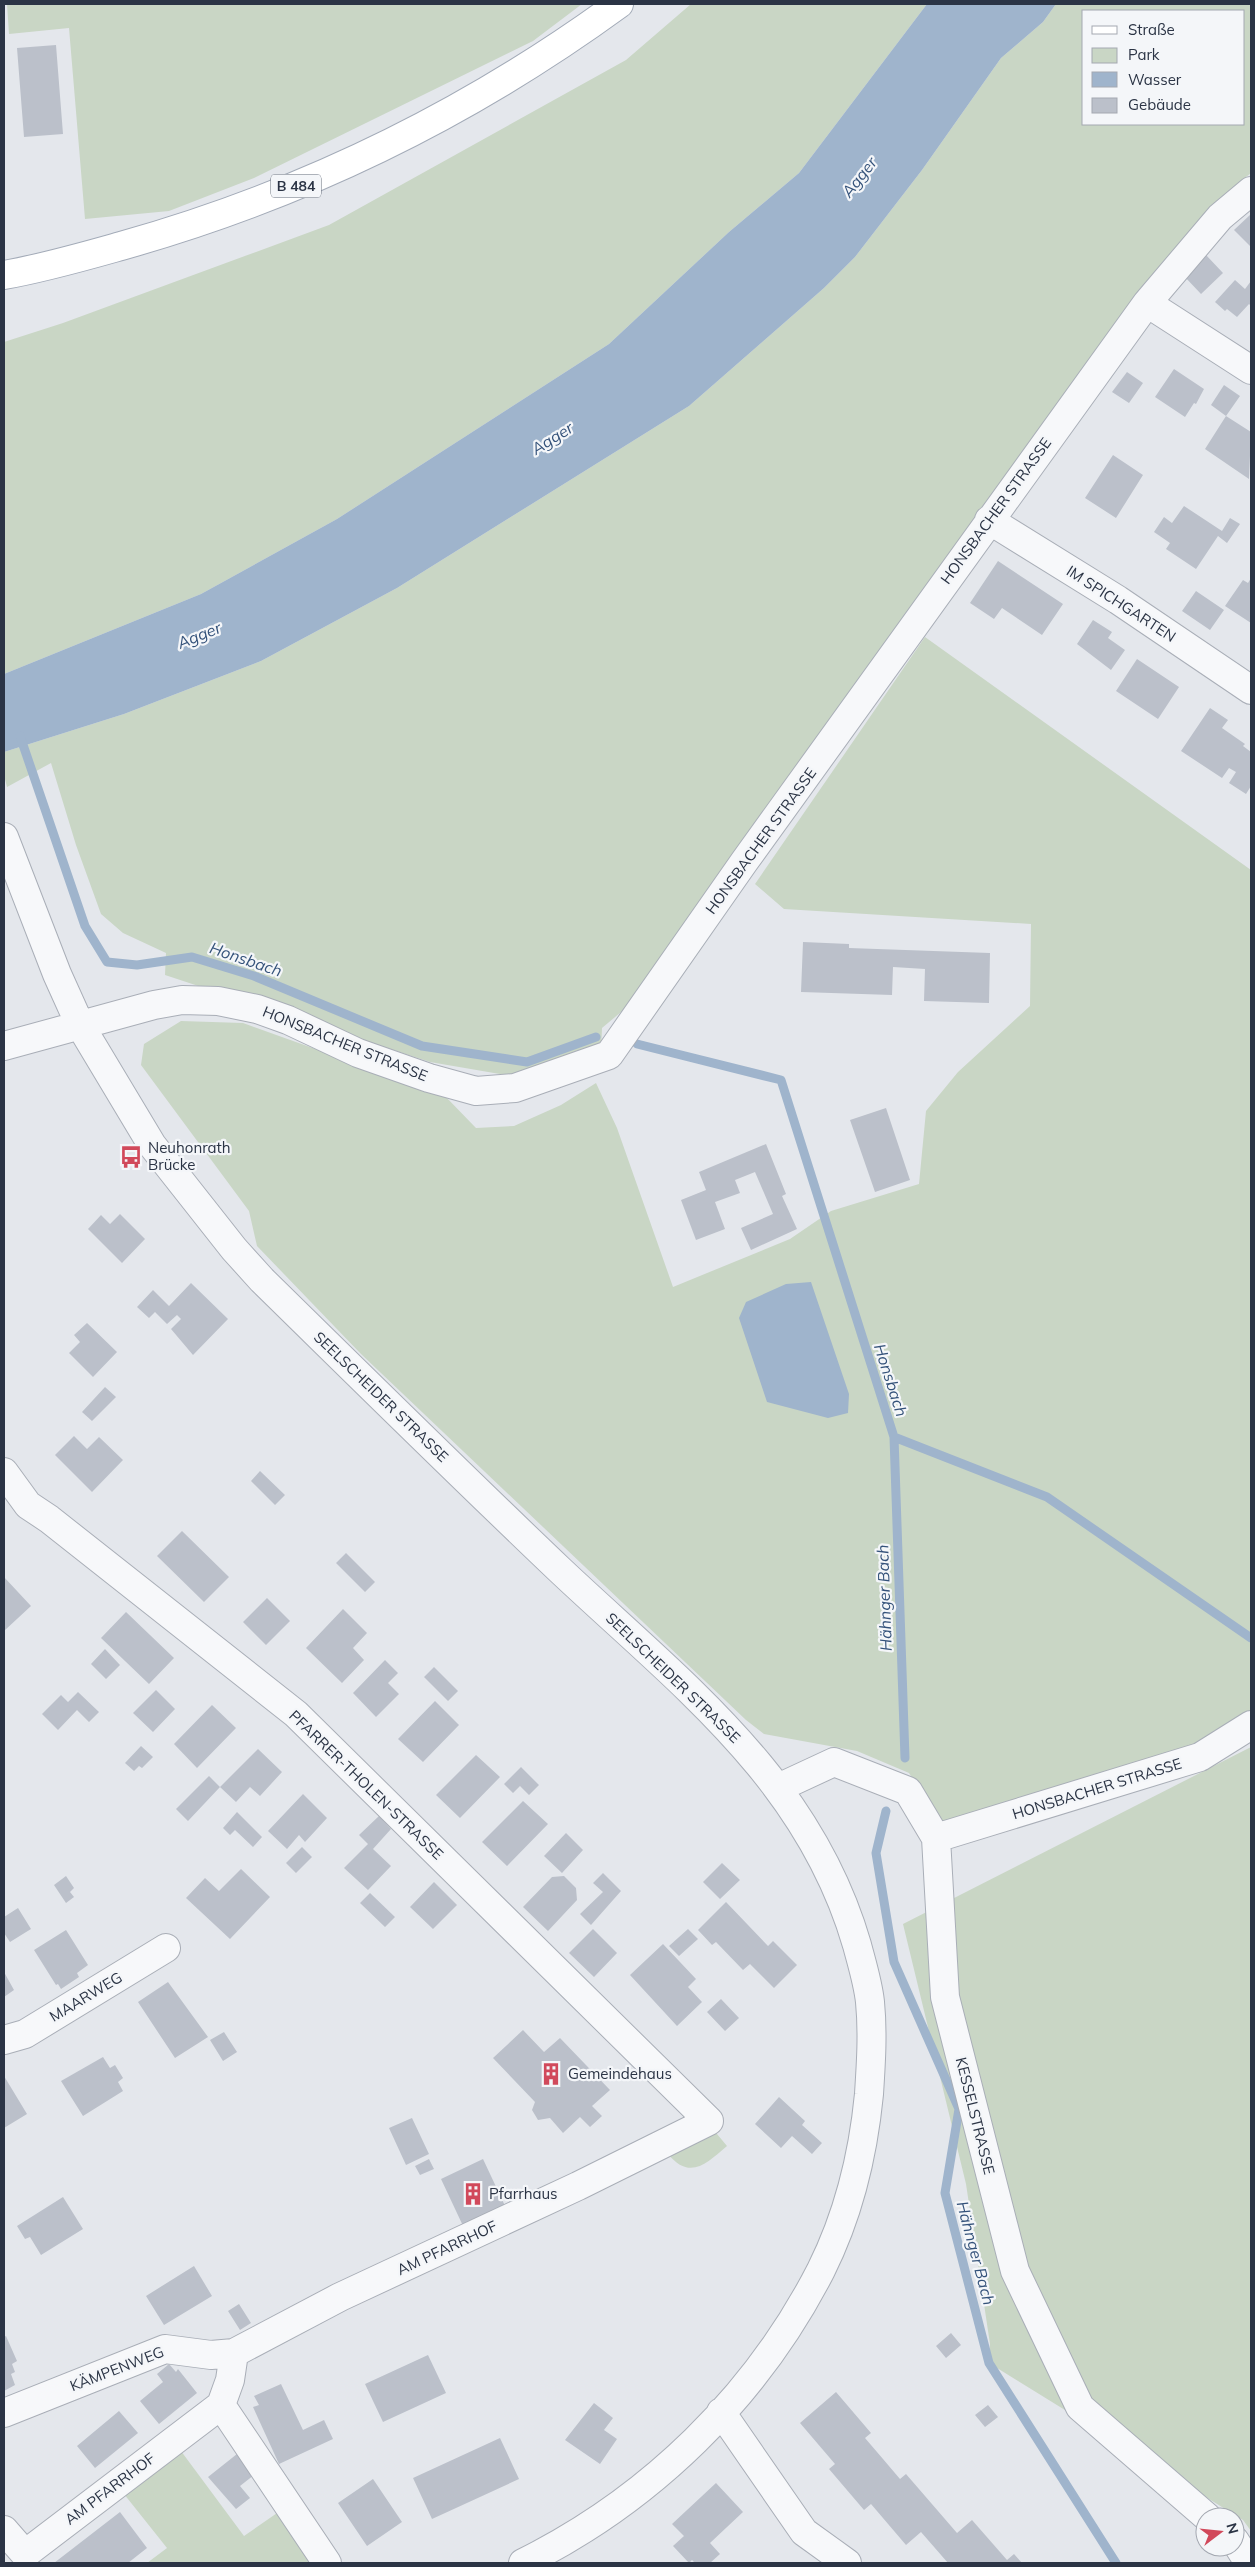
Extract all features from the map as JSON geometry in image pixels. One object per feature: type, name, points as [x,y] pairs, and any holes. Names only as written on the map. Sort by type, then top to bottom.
[{"type":"main road","name":"B 484","points":[[4,275],[40,268],[191,226],[334,171],[459,108],[566,43],[619,4]]},
{"type":"street","name":"HONSBACHER STRASSE","points":[[4,1046],[172,1001],[218,1001],[258,1009],[288,1020],[358,1053],[429,1078],[476,1091],[515,1088],[609,1055],[989,520],[1147,303],[1220,217],[1251,191]]},
{"type":"street","points":[[1147,303],[1251,370]]},
{"type":"street","name":"IM SPICHGARTEN","points":[[989,520],[1118,600],[1251,690]]},
{"type":"street","name":"SEELSCHEIDER STRASSE","points":[[4,837],[57,974],[80,1025],[152,1145],[234,1249],[256,1274],[560,1570],[717,1717],[750,1752],[778,1788],[812,1840],[843,1901],[870,1998],[872,2032],[867,2107],[858,2173],[827,2257],[798,2314],[758,2370],[669,2467],[647,2486],[560,2545],[523,2563]]},
{"type":"street","name":"PFARRER-THOLEN-STRASSE","points":[[4,1472],[28,1505],[49,1519],[296,1714],[709,2121]]},
{"type":"street","name":"HONSBACHER STRASSE","points":[[936,1838],[1200,1757],[1251,1725]]},
{"type":"street","name":"KESSELSTRASSE","points":[[778,1788],[834,1762],[908,1791],[936,1838],[945,1997],[1015,2271],[1080,2407],[1195,2507]]},
{"type":"street","name":"MAARWEG","points":[[4,2040],[26,2034],[166,1948]]},
{"type":"street","name":"AM PFARRHOF","points":[[234,2353],[340,2297],[535,2206],[709,2121]]},
{"type":"street","name":"KÄMPENWEG","points":[[4,2413],[165,2349],[211,2354],[234,2353]]},
{"type":"street","points":[[234,2353],[230,2380],[221,2405],[327,2563]]},
{"type":"street","name":"AM PFARRHOF","points":[[4,2530],[25,2554],[221,2405]]},
{"type":"street","points":[[721,2412],[804,2532],[848,2563]]},
{"type":"green space","points":[[7,4],[582,4],[533,41],[254,178],[169,211],[85,219],[69,28],[9,34]]},
{"type":"green space","points":[[691,4],[927,4],[799,173],[729,232],[609,344],[337,519],[201,594],[4,674],[4,342],[63,323],[329,225],[626,60]]},
{"type":"green space","points":[[1056,4],[1251,4],[1251,173],[1241,181],[627,1007],[602,1028],[601,1050],[518,1077],[430,1062],[165,975],[166,953],[123,933],[101,914],[76,845],[51,763],[7,787],[4,775],[4,752],[124,714],[261,661],[397,588],[689,406],[824,288],[855,257],[922,170],[1001,58],[1043,22]]},
{"type":"green space","points":[[925,637],[1251,870],[1251,1722],[1197,1749],[944,1827],[909,1773],[857,1751],[764,1734],[746,1720],[361,1354],[257,1246],[249,1211],[141,1065],[144,1044],[181,1021],[243,1023],[444,1095],[476,1128],[514,1126],[561,1105],[596,1083],[617,1128],[673,1287],[790,1239],[831,1211],[919,1184],[926,1111],[958,1072],[1030,1006],[1031,924],[784,909],[755,884]]},
{"type":"green space","points":[[1251,1747],[1251,2531],[1245,2523],[1245,2507],[1222,2507],[989,2363],[990,2344],[966,2184],[903,1924]]},
{"type":"green space","points":[[712,2133],[717,2134],[727,2146],[698,2167],[684,2167],[668,2154]]},
{"type":"green space","points":[[178,2447],[244,2536],[280,2511],[313,2563],[147,2563],[167,2548],[120,2489]]},
{"type":"water","name":"Agger","points":[[927,4],[1056,4],[1043,22],[1001,58],[922,170],[855,257],[824,288],[689,406],[397,588],[261,661],[124,714],[4,752],[4,674],[201,594],[337,519],[609,344],[729,232],[799,173]]},
{"type":"water","points":[[811,1282],[849,1394],[848,1413],[828,1418],[767,1402],[739,1318],[746,1302],[786,1284]]},
{"type":"building","points":[[56,45],[63,134],[24,137],[17,48]]},
{"type":"building","points":[[1251,214],[1251,245],[1250,246],[1234,230]]},
{"type":"building","points":[[1206,255],[1223,273],[1201,294],[1184,276]]},
{"type":"building","points":[[1235,280],[1245,289],[1251,281],[1251,306],[1249,304],[1237,317],[1227,309],[1225,311],[1215,302]]},
{"type":"building","points":[[1174,369],[1204,389],[1196,404],[1194,403],[1185,417],[1155,397]]},
{"type":"building","points":[[1127,372],[1143,383],[1129,403],[1112,392]]},
{"type":"building","points":[[1224,385],[1240,396],[1226,416],[1211,405]]},
{"type":"building","points":[[1226,416],[1251,432],[1249,479],[1205,449]]},
{"type":"building","points":[[1113,455],[1143,475],[1116,518],[1085,498]]},
{"type":"building","points":[[1184,506],[1222,531],[1230,518],[1240,524],[1227,543],[1218,536],[1196,569],[1166,549],[1170,543],[1154,532],[1164,517],[1172,523]]},
{"type":"building","points":[[998,561],[1063,604],[1042,635],[1002,608],[994,619],[970,603]]},
{"type":"building","points":[[1251,578],[1251,623],[1225,606],[1243,580],[1248,583]]},
{"type":"building","points":[[1196,591],[1224,610],[1210,630],[1182,611]]},
{"type":"building","points":[[1093,620],[1112,632],[1108,638],[1125,650],[1111,670],[1077,644]]},
{"type":"building","points":[[1137,659],[1179,687],[1158,719],[1116,691]]},
{"type":"building","points":[[1210,708],[1228,720],[1222,728],[1245,744],[1243,746],[1251,752],[1251,786],[1246,794],[1229,783],[1236,772],[1229,768],[1222,778],[1181,751]]},
{"type":"building","points":[[803,942],[849,944],[849,948],[990,953],[989,1003],[924,1001],[925,969],[893,967],[892,995],[801,992]]},
{"type":"building","points":[[886,1108],[910,1180],[875,1192],[850,1120]]},
{"type":"building","points":[[766,1144],[786,1194],[782,1196],[797,1229],[751,1250],[741,1228],[773,1214],[755,1172],[735,1180],[740,1193],[715,1202],[725,1229],[696,1240],[681,1200],[706,1190],[699,1172]]},
{"type":"building","points":[[120,1214],[145,1239],[122,1263],[88,1229],[101,1215],[110,1224]]},
{"type":"building","points":[[191,1283],[228,1319],[193,1355],[171,1329],[181,1319],[177,1315],[167,1324],[155,1312],[149,1318],[137,1307],[153,1290],[169,1306]]},
{"type":"building","points":[[87,1323],[117,1352],[93,1377],[69,1353],[80,1342],[74,1335]]},
{"type":"building","points":[[105,1387],[116,1397],[92,1421],[82,1412]]},
{"type":"building","points":[[74,1436],[87,1449],[99,1437],[123,1460],[92,1492],[55,1455]]},
{"type":"building","points":[[260,1471],[285,1495],[275,1505],[251,1481]]},
{"type":"building","points":[[182,1531],[229,1577],[204,1602],[157,1556]]},
{"type":"building","points":[[346,1553],[375,1582],[365,1592],[336,1563]]},
{"type":"building","points":[[4,1577],[31,1606],[4,1631]]},
{"type":"building","points":[[267,1598],[290,1621],[266,1645],[243,1622]]},
{"type":"building","points":[[343,1609],[367,1633],[353,1648],[364,1660],[342,1683],[306,1648]]},
{"type":"building","points":[[126,1612],[174,1658],[149,1684],[101,1638]]},
{"type":"building","points":[[105,1649],[120,1665],[106,1679],[91,1664]]},
{"type":"building","points":[[385,1660],[398,1673],[388,1683],[399,1694],[376,1717],[353,1693]]},
{"type":"building","points":[[434,1667],[458,1691],[448,1701],[424,1677]]},
{"type":"building","points":[[156,1690],[175,1709],[153,1732],[133,1713]]},
{"type":"building","points":[[78,1692],[99,1712],[89,1722],[77,1710],[58,1730],[42,1714],[61,1695],[68,1702]]},
{"type":"building","points":[[435,1701],[459,1725],[423,1762],[398,1739]]},
{"type":"building","points":[[212,1705],[236,1728],[197,1768],[174,1744]]},
{"type":"building","points":[[141,1746],[153,1757],[142,1768],[139,1766],[134,1771],[125,1763]]},
{"type":"building","points":[[258,1749],[282,1772],[260,1796],[250,1787],[236,1802],[220,1787]]},
{"type":"building","points":[[476,1755],[500,1777],[460,1818],[436,1795]]},
{"type":"building","points":[[521,1767],[539,1785],[529,1795],[520,1786],[513,1793],[504,1784]]},
{"type":"building","points":[[209,1776],[220,1787],[188,1821],[176,1809]]},
{"type":"building","points":[[303,1794],[327,1818],[305,1842],[299,1835],[287,1849],[268,1831]]},
{"type":"building","points":[[523,1801],[548,1824],[507,1866],[482,1842]]},
{"type":"building","points":[[237,1812],[262,1837],[253,1847],[235,1830],[230,1835],[223,1828]]},
{"type":"building","points":[[379,1816],[391,1829],[373,1849],[391,1866],[368,1890],[344,1868],[368,1844],[359,1835]]},
{"type":"building","points":[[566,1833],[583,1850],[562,1873],[544,1856]]},
{"type":"building","points":[[302,1847],[312,1857],[296,1873],[286,1863]]},
{"type":"building","points":[[722,1863],[740,1880],[720,1899],[703,1882]]},
{"type":"building","points":[[241,1869],[270,1897],[230,1939],[186,1898],[205,1878],[219,1891]]},
{"type":"building","points":[[603,1873],[621,1891],[591,1925],[580,1914],[603,1892],[593,1883]]},
{"type":"building","points":[[66,1876],[74,1888],[70,1892],[74,1897],[66,1903],[54,1885]]},
{"type":"building","points":[[564,1876],[576,1888],[577,1900],[548,1931],[523,1907],[552,1877]]},
{"type":"building","points":[[434,1882],[457,1905],[433,1929],[410,1907]]},
{"type":"building","points":[[370,1893],[395,1917],[385,1927],[360,1903]]},
{"type":"building","points":[[726,1902],[768,1946],[773,1941],[797,1965],[774,1988],[750,1964],[743,1970],[716,1942],[712,1945],[698,1930]]},
{"type":"building","points":[[18,1908],[31,1929],[10,1942],[4,1933],[4,1917]]},
{"type":"building","points":[[593,1929],[617,1953],[594,1977],[569,1953]]},
{"type":"building","points":[[688,1929],[698,1939],[679,1956],[669,1946]]},
{"type":"building","points":[[66,1930],[88,1965],[77,1973],[79,1977],[61,1989],[58,1984],[56,1985],[34,1950]]},
{"type":"building","points":[[663,1944],[696,1979],[688,1987],[702,2002],[677,2026],[630,1975]]},
{"type":"building","points":[[4,1972],[14,1990],[4,1997]]},
{"type":"building","points":[[168,1982],[208,2037],[175,2058],[138,2002]]},
{"type":"building","points":[[721,1999],[739,2018],[725,2031],[707,2012]]},
{"type":"building","name":"Gemeindehaus","points":[[523,2030],[544,2052],[560,2038],[610,2090],[592,2106],[602,2116],[590,2127],[580,2117],[563,2133],[550,2118],[538,2120],[532,2110],[535,2102],[493,2058]]},
{"type":"building","points":[[224,2032],[237,2052],[223,2061],[210,2040]]},
{"type":"building","points":[[103,2057],[110,2068],[115,2065],[123,2078],[118,2082],[123,2091],[83,2116],[61,2081]]},
{"type":"building","points":[[4,2076],[27,2114],[4,2128]]},
{"type":"building","points":[[779,2097],[805,2121],[802,2125],[822,2143],[812,2154],[792,2136],[781,2148],[755,2124]]},
{"type":"building","points":[[412,2118],[429,2154],[406,2165],[389,2128]]},
{"type":"building","points":[[429,2159],[434,2169],[420,2175],[415,2166]]},
{"type":"building","name":"Pfarrhaus","points":[[483,2159],[506,2208],[464,2228],[441,2179]]},
{"type":"building","points":[[63,2197],[83,2229],[41,2255],[30,2237],[25,2239],[17,2226]]},
{"type":"building","points":[[194,2266],[212,2296],[164,2325],[146,2296]]},
{"type":"building","points":[[239,2304],[251,2323],[240,2330],[228,2311]]},
{"type":"building","points":[[951,2333],[961,2345],[946,2358],[936,2346]]},
{"type":"building","points":[[6,2336],[17,2361],[12,2364],[15,2372],[11,2374],[15,2385],[4,2391],[4,2337]]},
{"type":"building","points":[[428,2355],[446,2393],[383,2422],[365,2384]]},
{"type":"building","points":[[169,2364],[176,2372],[178,2369],[197,2393],[159,2424],[140,2401],[163,2382],[157,2374]]},
{"type":"building","points":[[281,2384],[303,2430],[324,2420],[333,2439],[279,2464],[253,2407],[259,2405],[254,2396]]},
{"type":"building","points":[[836,2392],[871,2433],[865,2438],[900,2479],[906,2474],[957,2533],[972,2520],[1007,2560],[1014,2554],[1022,2563],[948,2563],[921,2532],[906,2545],[871,2504],[864,2510],[829,2469],[835,2464],[800,2423]]},
{"type":"building","points":[[594,2403],[613,2418],[604,2430],[617,2439],[600,2464],[565,2440]]},
{"type":"building","points":[[988,2405],[998,2417],[985,2427],[975,2415]]},
{"type":"building","points":[[119,2411],[138,2433],[95,2468],[77,2446]]},
{"type":"building","points":[[500,2438],[519,2479],[432,2519],[413,2478]]},
{"type":"building","points":[[237,2454],[254,2475],[240,2486],[250,2498],[236,2509],[208,2477]]},
{"type":"building","points":[[373,2479],[402,2522],[367,2546],[338,2503]]},
{"type":"building","points":[[716,2483],[743,2512],[710,2543],[720,2554],[710,2563],[695,2563],[692,2560],[689,2563],[673,2546],[684,2536],[672,2524]]},
{"type":"building","points":[[120,2512],[147,2548],[128,2563],[54,2563]]},
{"type":"waterway","name":"Honsbach","points":[[20,736],[85,926],[107,962],[137,965],[192,957],[254,976],[422,1046],[527,1062],[596,1037]]},
{"type":"waterway","name":"Honsbach","points":[[637,1044],[781,1080],[894,1437],[1047,1497],[1251,1638]]},
{"type":"waterway","name":"Hähnger Bach","points":[[894,1437],[905,1758]]},
{"type":"waterway","name":"Hähnger Bach","points":[[886,1811],[876,1853],[894,1962],[959,2109],[945,2193],[989,2363],[1116,2563]]},
{"type":"place","name":"Neuhonrath Brücke","points":[[131,1157]]},
{"type":"place","name":"Gemeindehaus","points":[[551,2074]]},
{"type":"place","name":"Pfarrhaus","points":[[473,2194]]}]
